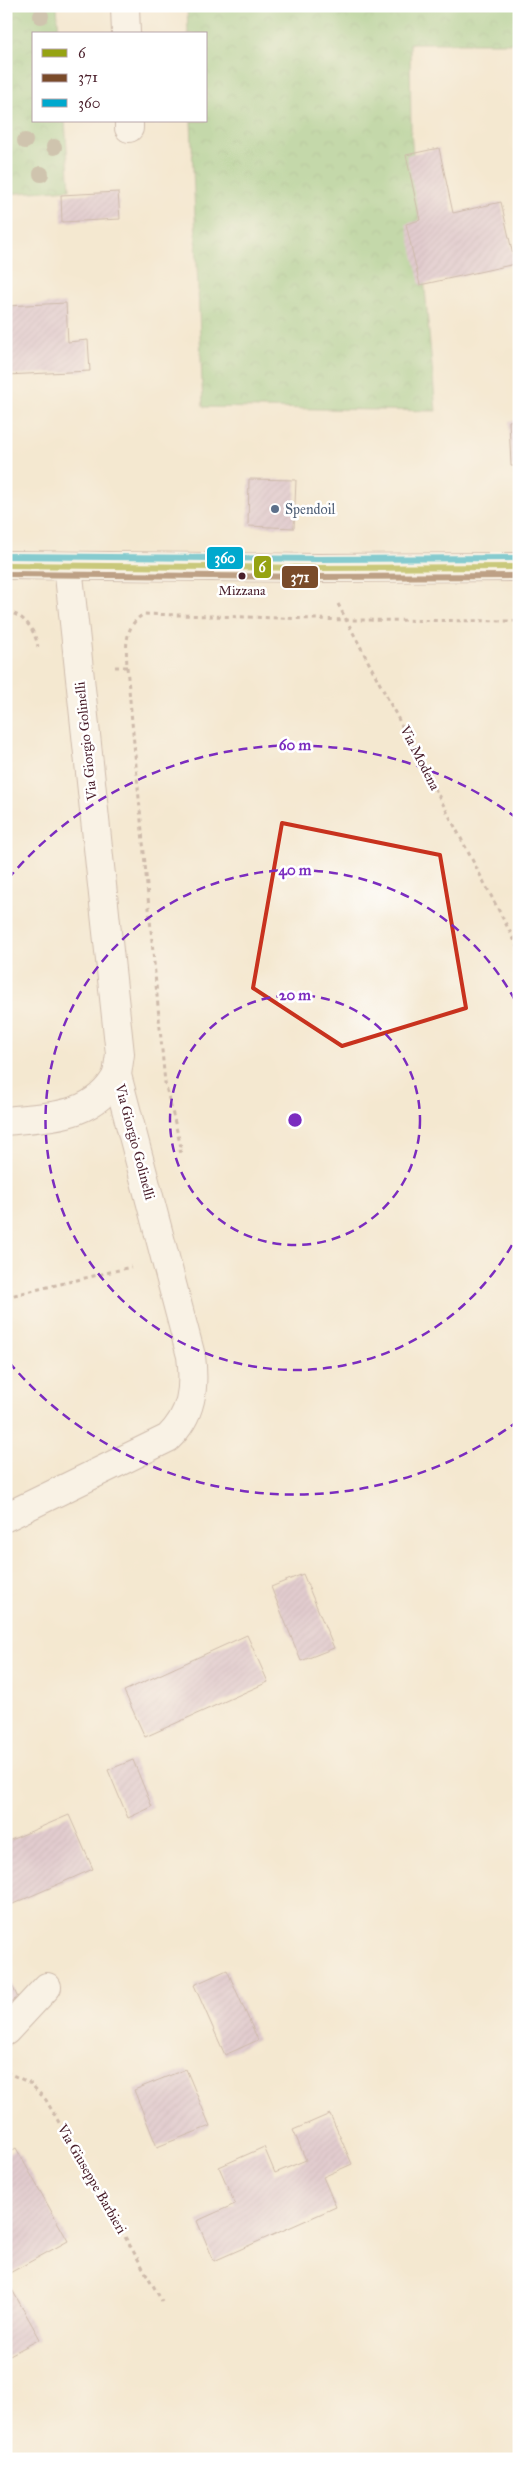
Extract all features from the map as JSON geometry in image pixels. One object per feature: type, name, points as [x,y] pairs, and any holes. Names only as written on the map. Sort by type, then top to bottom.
[{"type":"street","points":[[125,6],[126,32]]},
{"type":"street","points":[[6,565],[318,568],[519,567]]},
{"type":"street","name":"Via Giorgio Golinelli","points":[[6,1517],[161,1443],[180,1427],[190,1405],[194,1378],[191,1356],[117,1075],[120,1054],[68,566]]},
{"type":"street","points":[[6,1121],[67,1114],[82,1108],[97,1101],[109,1089],[117,1075]]},
{"type":"street","points":[[6,2031],[47,1987]]},
{"type":"path","name":"Via Modena","points":[[318,568],[348,620],[519,949]]},
{"type":"path","points":[[6,612],[24,620],[35,632],[39,652]]},
{"type":"path","points":[[78,668],[127,667],[129,630],[136,619],[144,614],[348,620],[519,621]]},
{"type":"path","name":"Via Giuseppe Barbieri","points":[[6,2072],[30,2083],[46,2100],[162,2301]]},
{"type":"highlighted area","points":[[282,823],[440,855],[466,1008],[342,1046],[253,988]]},
{"type":"green space","points":[[6,6],[57,6],[59,32],[32,32],[32,122],[65,122],[70,189],[6,194]]},
{"type":"green space","points":[[187,6],[519,6],[519,43],[410,43],[411,132],[436,411],[203,407],[191,122],[208,122],[208,32],[188,32]]},
{"type":"building","points":[[439,148],[453,213],[501,202],[515,264],[420,285],[406,224],[420,220],[406,155]]},
{"type":"building","points":[[118,192],[120,219],[62,222],[61,195]]},
{"type":"building","points":[[66,303],[68,342],[88,340],[90,371],[6,375],[6,306]]},
{"type":"building","points":[[519,420],[519,466],[511,466],[509,421]]},
{"type":"building","points":[[249,479],[296,480],[294,528],[248,526]]},
{"type":"building","points":[[303,1574],[334,1648],[301,1661],[271,1587]]},
{"type":"building","points":[[247,1635],[268,1682],[145,1737],[124,1691]]},
{"type":"building","points":[[133,1760],[152,1807],[128,1818],[108,1770]]},
{"type":"building","points":[[69,1815],[93,1869],[6,1907],[6,1842]]},
{"type":"building","points":[[227,1970],[258,2040],[225,2055],[194,1985]]},
{"type":"building","points":[[6,1973],[18,1998],[6,2004]]},
{"type":"building","points":[[186,2069],[210,2126],[157,2147],[134,2090]]},
{"type":"building","points":[[330,2114],[352,2164],[323,2177],[336,2207],[214,2261],[197,2221],[235,2204],[219,2167],[264,2147],[275,2173],[306,2160],[293,2130]]},
{"type":"building","points":[[16,2148],[68,2241],[6,2275],[6,2154]]},
{"type":"building","points":[[6,2279],[40,2339],[6,2357]]},
{"type":"transit line","name":"360","points":[[6,556],[318,559],[519,558]]},
{"type":"transit line","name":"6","points":[[6,565],[318,568],[519,567]]},
{"type":"transit line","name":"371","points":[[6,574],[318,577],[519,576]]},
{"type":"place","name":"Spendoil","points":[[275,509]]},
{"type":"place","name":"Mizzana","points":[[242,576]]}]
